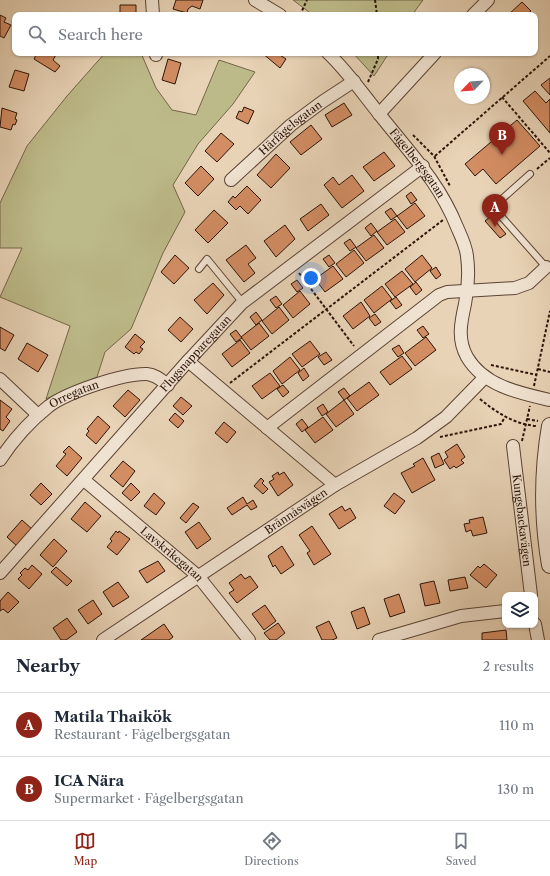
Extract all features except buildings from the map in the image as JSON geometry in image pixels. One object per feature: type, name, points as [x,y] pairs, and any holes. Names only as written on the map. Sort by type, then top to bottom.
[{"type":"street","points":[[152,0],[153,12]]},
{"type":"street","points":[[255,0],[275,12]]},
{"type":"street","points":[[476,12],[488,0]]},
{"type":"street","name":"Fågelbergsgatan","points":[[331,56],[354,81],[379,114],[423,166],[436,184],[452,214],[467,255],[467,291],[460,332],[463,348],[471,362],[485,377],[504,387],[550,400]]},
{"type":"street","points":[[379,114],[432,56]]},
{"type":"street","name":"Härfågelsgatan","points":[[231,180],[291,125],[354,81]]},
{"type":"street","name":"Flugsnapparegatan","points":[[0,574],[188,361],[243,303],[423,166]]},
{"type":"street","points":[[268,428],[439,295],[448,292],[515,288],[529,283],[548,265]]},
{"type":"street","points":[[188,361],[335,485]]},
{"type":"street","name":"Orregatan","points":[[0,460],[11,444],[38,415],[50,405],[78,390],[111,380],[146,374],[158,377],[168,385]]},
{"type":"street","name":"Brännåsvägen","points":[[107,639],[198,576],[335,485],[417,438],[446,417],[485,377]]},
{"type":"street","points":[[0,379],[38,415]]},
{"type":"street","name":"Kungsbackavägen","points":[[550,427],[544,477],[543,512],[550,565]]},
{"type":"street","name":"Kungsbackavägen","points":[[514,452],[531,592]]},
{"type":"street","name":"Lavskrikegatan","points":[[84,480],[198,576],[249,640]]},
{"type":"street","points":[[379,640],[461,616],[502,611]]},
{"type":"street","points":[[536,628],[538,640]]},
{"type":"lane","points":[[530,174],[493,207],[548,265]]},
{"type":"lane","points":[[199,269],[207,259],[243,303]]},
{"type":"path","points":[[301,12],[307,0]]},
{"type":"path","points":[[375,0],[377,12]]},
{"type":"path","points":[[363,92],[378,56]]},
{"type":"path","points":[[434,156],[550,56]]},
{"type":"path","points":[[502,97],[550,154]]},
{"type":"path","points":[[530,174],[550,158]]},
{"type":"path","points":[[222,390],[327,308],[452,214]]},
{"type":"path","points":[[293,265],[327,308],[361,355]]},
{"type":"path","points":[[514,452],[519,457],[550,311]]},
{"type":"path","points":[[538,369],[550,372]]},
{"type":"path","points":[[471,392],[505,417],[526,425],[550,427]]},
{"type":"path","points":[[437,437],[501,424],[505,417]]},
{"type":"shaded area","points":[[293,0],[423,0],[414,12],[309,12]]},
{"type":"shaded area","points":[[102,56],[142,56],[156,88],[172,110],[196,115],[219,60],[255,72],[233,104],[198,144],[173,185],[185,212],[163,253],[131,329],[105,352],[97,377],[46,399],[70,326],[0,297],[22,248],[0,248],[0,203],[27,146],[67,96]]},
{"type":"shaded area","points":[[356,56],[387,56],[374,76]]},
{"type":"place","name":"ICA Nära","points":[[502,155]]},
{"type":"place","name":"Matila Thaikök","points":[[495,227]]}]
